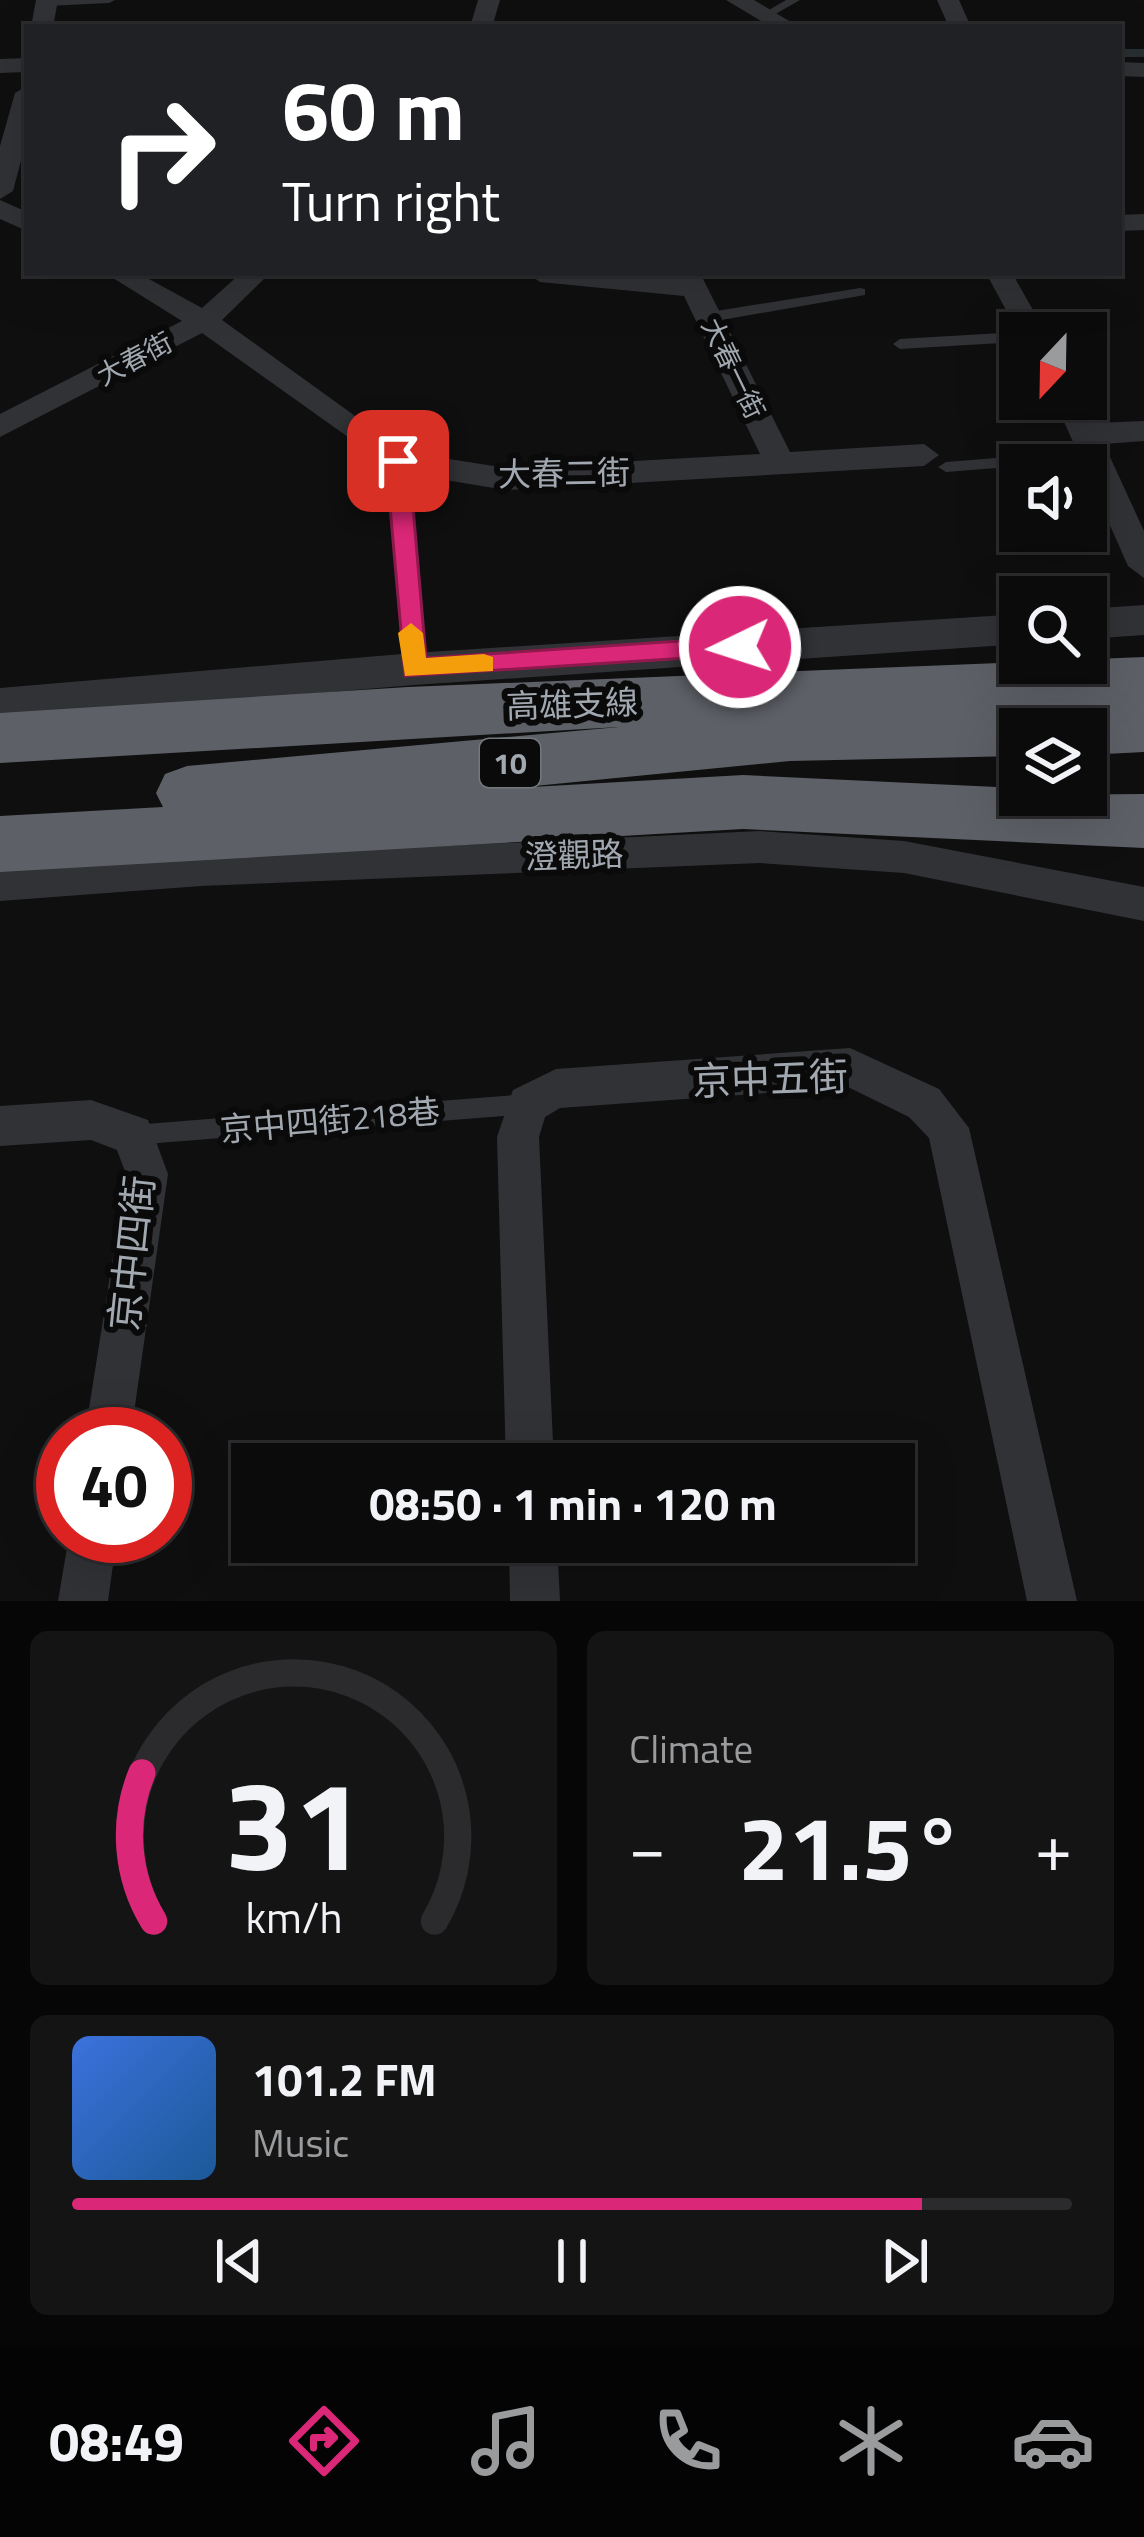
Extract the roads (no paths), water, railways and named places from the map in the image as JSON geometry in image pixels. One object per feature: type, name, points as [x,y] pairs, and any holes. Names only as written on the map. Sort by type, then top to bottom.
[{"type":"highway","points":[[1107,648],[1144,645]]},
{"type":"highway","points":[[411,690],[999,654]]},
{"type":"highway","name":"高雄支線","points":[[0,738],[411,690],[1144,681]]},
{"type":"highway","points":[[1107,729],[1144,727]]},
{"type":"highway","name":"高雄支線","points":[[0,810],[790,736],[999,731]]},
{"type":"highway","points":[[0,844],[743,802],[1144,821]]},
{"type":"highway","points":[[978,813],[1144,848]]},
{"type":"street","points":[[737,0],[778,20]]},
{"type":"street","points":[[0,191],[24,104]]},
{"type":"street","name":"大春二街","points":[[123,276],[204,321],[398,461],[506,479],[780,463],[935,461]]},
{"type":"street","name":"大春街","points":[[0,427],[204,321],[254,276]]},
{"type":"street","points":[[597,276],[692,281]]},
{"type":"street","points":[[1001,276],[1020,312]]},
{"type":"street","name":"大春一街","points":[[692,281],[780,463]]},
{"type":"street","points":[[1096,444],[1144,430]]},
{"type":"street","points":[[1107,478],[1144,566]]},
{"type":"street","points":[[1107,623],[1144,620]]},
{"type":"street","points":[[0,704],[411,690],[999,630]]},
{"type":"street","name":"澄觀路","points":[[0,884],[201,870],[760,847],[904,857],[1144,904]]},
{"type":"street","name":"京中五街","points":[[528,1104],[556,1089],[850,1067],[924,1103],[948,1128],[1052,1601]]},
{"type":"street","points":[[528,1104],[518,1137],[529,1443]]},
{"type":"street","name":"京中四街","points":[[0,1126],[92,1120],[133,1136],[147,1174],[112,1407]]},
{"type":"street","points":[[83,1601],[89,1563]]},
{"type":"street","points":[[533,1563],[535,1601]]},
{"type":"lane","points":[[45,10],[109,0]]},
{"type":"lane","points":[[778,20],[794,0]]},
{"type":"lane","points":[[710,317],[860,292]]},
{"type":"lane","points":[[900,344],[999,338]]},
{"type":"lane","points":[[935,461],[999,455]]},
{"type":"lane","points":[[398,461],[411,690]]},
{"type":"lane","name":"京中四街218巷","points":[[133,1136],[528,1104]]},
{"type":"waterway","points":[[1122,53],[1144,53]]}]
